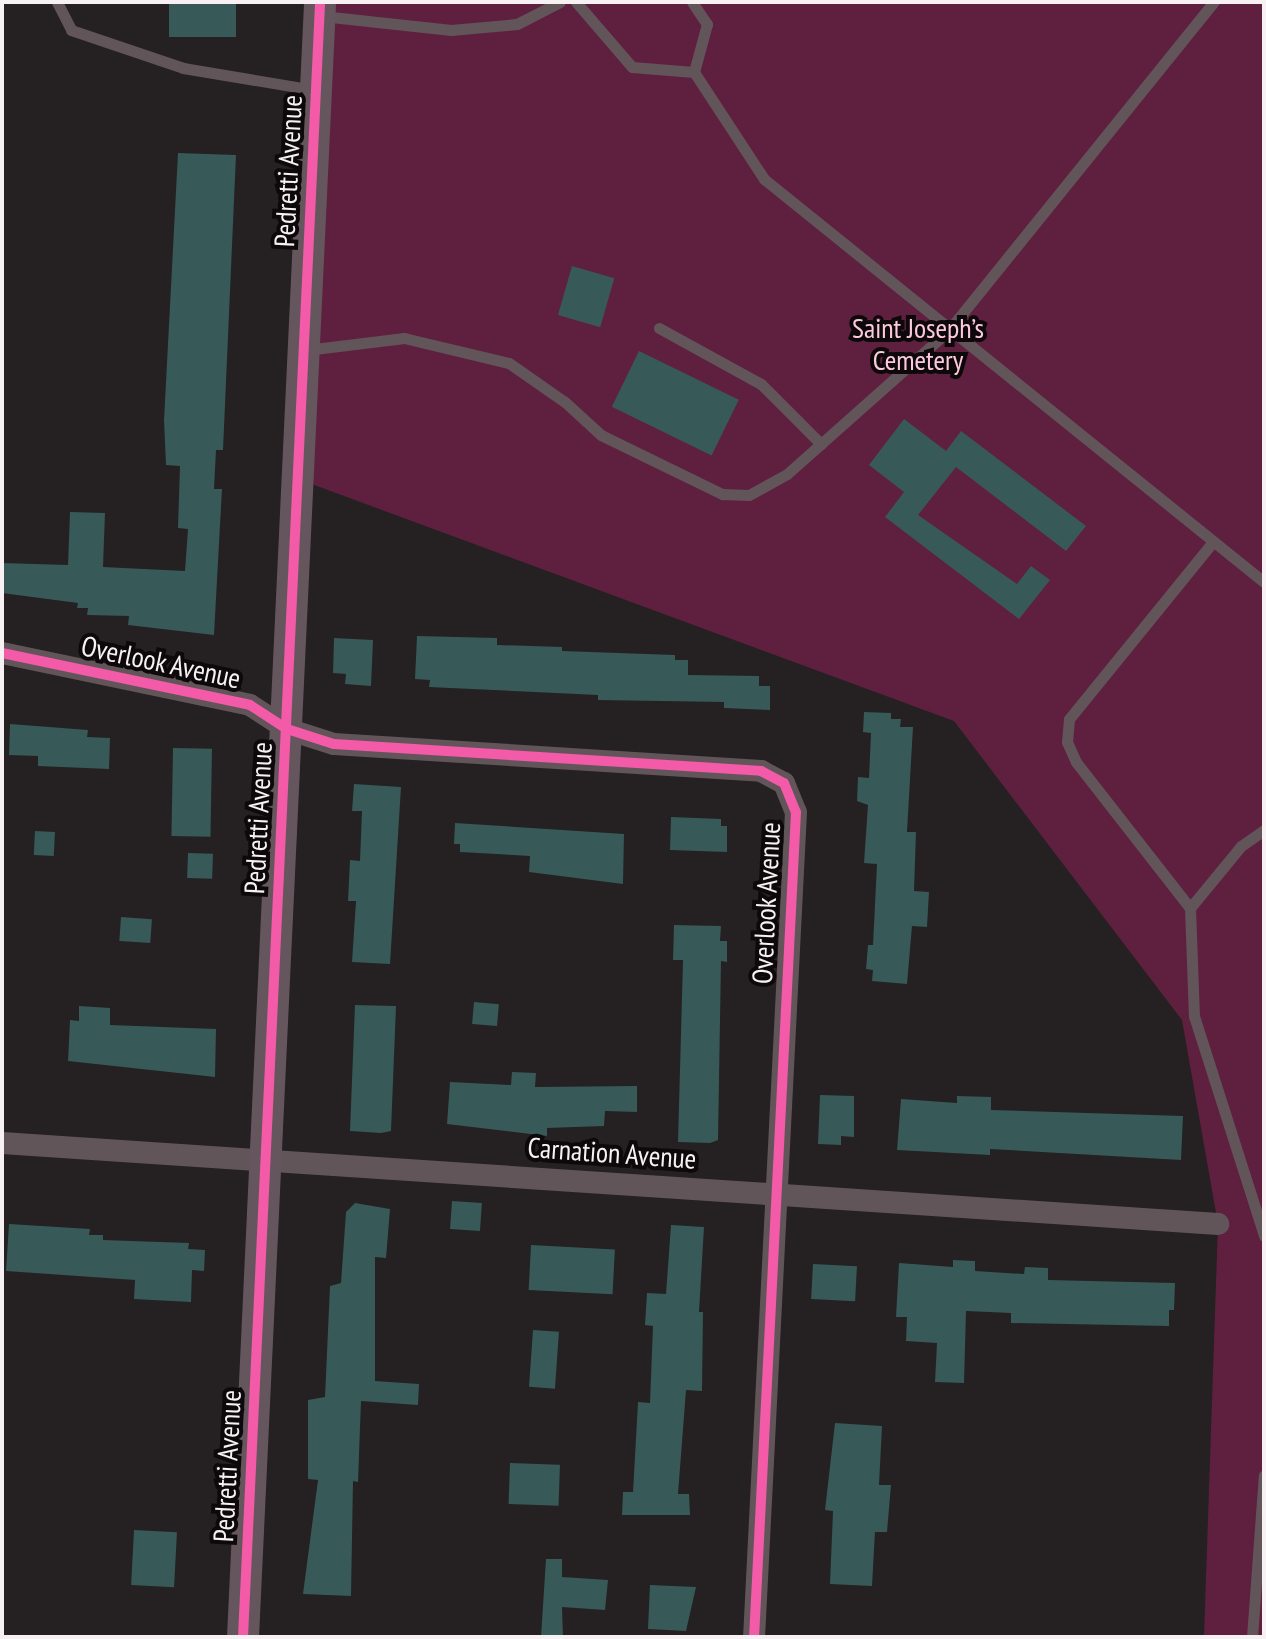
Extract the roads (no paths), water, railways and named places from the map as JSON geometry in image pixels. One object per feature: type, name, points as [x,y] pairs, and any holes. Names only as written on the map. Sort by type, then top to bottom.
[{"type":"street","name":"Pedretti Avenue","points":[[244,1637],[320,9]]},
{"type":"street","name":"Overlook Avenue","points":[[2,653],[250,705],[287,729],[334,744],[761,771],[784,783],[796,812],[754,1637]]},
{"type":"street","name":"Carnation Avenue","points":[[2,1143],[1218,1224]]},
{"type":"lane","points":[[57,2],[71,30],[169,64],[316,90]]},
{"type":"lane","points":[[320,9],[451,30],[517,24],[560,2]]},
{"type":"lane","points":[[576,2],[632,67],[694,72]]},
{"type":"lane","points":[[692,2],[707,24],[694,72],[764,179],[1264,582]]},
{"type":"lane","points":[[304,350],[404,338],[509,363],[565,402],[601,435],[722,494],[749,495],[787,474],[949,330],[1214,2]]},
{"type":"lane","points":[[659,328],[761,384],[821,444]]},
{"type":"lane","points":[[1213,542],[1069,719],[1067,742],[1076,762],[1190,908],[1194,1016],[1264,1236]]},
{"type":"lane","points":[[1190,908],[1241,846],[1264,830]]},
{"type":"lane","points":[[1252,1637],[1264,1475]]},
{"type":"park label","name":"Saint Joseph’s Cemetery","points":[[918,344]]}]
